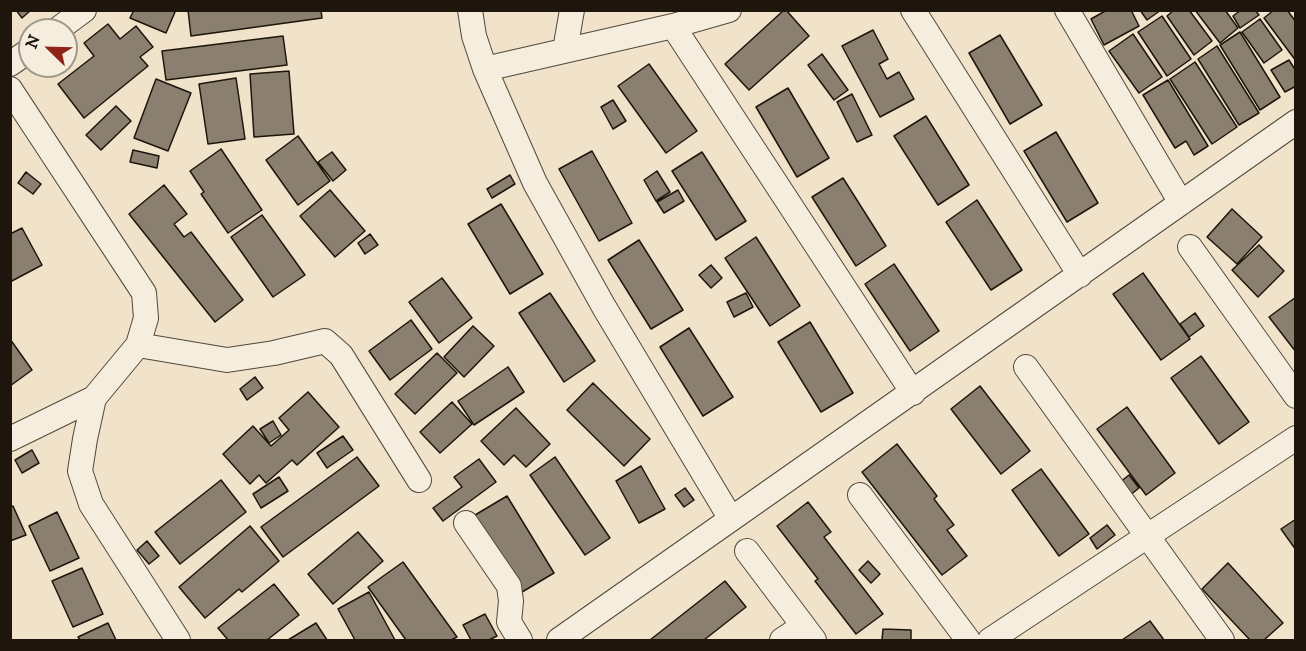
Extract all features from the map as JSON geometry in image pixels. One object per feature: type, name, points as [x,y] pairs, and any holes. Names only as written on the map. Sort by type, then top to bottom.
[{"type":"street","points":[[470,10],[474,36],[485,69],[535,183],[604,307],[731,519]]},
{"type":"street","points":[[565,51],[572,10]]},
{"type":"street","points":[[913,10],[1080,275]]},
{"type":"street","points":[[1067,10],[1181,203]]},
{"type":"street","points":[[485,69],[673,26],[726,11]]},
{"type":"street","points":[[673,26],[913,393]]},
{"type":"street","points":[[10,89],[144,293],[146,318],[138,345],[94,398],[10,439]]},
{"type":"street","points":[[559,640],[1296,122]]},
{"type":"street","points":[[1190,247],[1296,396]]},
{"type":"street","points":[[138,345],[226,360],[274,353],[325,341],[341,355],[419,480]]},
{"type":"street","points":[[1026,367],[1222,640]]},
{"type":"street","points":[[94,398],[84,439],[80,471],[91,504],[178,640]]},
{"type":"street","points":[[990,640],[1296,438]]},
{"type":"street","points":[[860,495],[968,640]]},
{"type":"street","points":[[466,523],[509,586],[512,601],[509,622],[520,640]]},
{"type":"street","points":[[747,551],[809,634],[782,640]]},
{"type":"building","points":[[16,10],[31,10],[22,18]]},
{"type":"building","points":[[134,10],[172,10],[175,12],[166,33],[130,18]]},
{"type":"building","points":[[188,10],[321,10],[322,18],[191,36]]},
{"type":"building","points":[[784,10],[809,36],[749,90],[725,64]]},
{"type":"building","points":[[1107,10],[1131,10],[1139,26],[1104,45],[1091,19]]},
{"type":"building","points":[[1140,10],[1161,10],[1147,20]]},
{"type":"building","points":[[1174,10],[1189,10],[1212,41],[1194,55],[1167,16]]},
{"type":"building","points":[[1195,10],[1225,10],[1238,28],[1220,43]]},
{"type":"building","points":[[1241,10],[1255,10],[1259,15],[1240,28],[1233,16]]},
{"type":"building","points":[[1274,10],[1287,10],[1296,22],[1296,61],[1264,18]]},
{"type":"building","points":[[1162,16],[1191,59],[1167,76],[1138,32]]},
{"type":"building","points":[[1260,19],[1282,50],[1264,63],[1242,32]]},
{"type":"building","points":[[108,24],[120,39],[136,26],[153,47],[140,57],[148,66],[84,118],[58,84],[66,78],[78,78],[78,68],[94,56],[84,43]]},
{"type":"building","points":[[873,30],[888,59],[879,64],[887,79],[899,72],[914,99],[880,117],[842,46]]},
{"type":"building","points":[[1240,32],[1280,97],[1260,110],[1220,45]]},
{"type":"building","points":[[1133,34],[1162,77],[1139,93],[1109,51]]},
{"type":"building","points":[[1000,35],[1042,105],[1010,124],[969,53]]},
{"type":"building","points":[[283,36],[287,65],[166,80],[162,51]]},
{"type":"building","points":[[1217,46],[1259,113],[1239,125],[1198,59]]},
{"type":"building","points":[[822,54],[848,90],[834,100],[808,65]]},
{"type":"building","points":[[1289,60],[1296,71],[1296,86],[1285,92],[1271,70]]},
{"type":"building","points":[[1195,62],[1237,127],[1212,144],[1170,79]]},
{"type":"building","points":[[649,64],[697,131],[666,153],[618,86]]},
{"type":"building","points":[[289,71],[294,134],[254,137],[250,74]]},
{"type":"building","points":[[236,78],[245,139],[208,144],[199,84]]},
{"type":"building","points":[[156,79],[191,93],[168,151],[134,138]]},
{"type":"building","points":[[1168,80],[1208,146],[1194,155],[1186,141],[1175,148],[1143,95]]},
{"type":"building","points":[[788,88],[829,158],[797,177],[756,107]]},
{"type":"building","points":[[852,94],[872,135],[857,142],[837,102]]},
{"type":"building","points":[[613,100],[626,121],[613,129],[601,107]]},
{"type":"building","points":[[116,106],[131,121],[101,150],[86,135]]},
{"type":"building","points":[[926,116],[969,185],[938,205],[894,136]]},
{"type":"building","points":[[1056,132],[1098,203],[1067,222],[1024,151]]},
{"type":"building","points":[[298,136],[330,181],[298,205],[266,160]]},
{"type":"building","points":[[221,149],[262,210],[228,233],[201,194],[204,192],[190,171]]},
{"type":"building","points":[[133,150],[159,156],[157,168],[130,162]]},
{"type":"building","points":[[592,151],[632,223],[599,241],[559,169]]},
{"type":"building","points":[[332,152],[346,170],[333,181],[318,162]]},
{"type":"building","points":[[702,152],[746,221],[716,240],[672,171]]},
{"type":"building","points":[[657,171],[670,192],[656,201],[644,180]]},
{"type":"building","points":[[26,172],[41,184],[33,194],[18,183]]},
{"type":"building","points":[[510,175],[515,184],[492,198],[487,189]]},
{"type":"building","points":[[843,178],[886,246],[856,266],[812,197]]},
{"type":"building","points":[[164,185],[187,214],[174,224],[184,237],[191,232],[243,300],[215,322],[129,214]]},
{"type":"building","points":[[330,190],[365,231],[335,257],[300,216]]},
{"type":"building","points":[[678,190],[684,201],[664,213],[657,202]]},
{"type":"building","points":[[977,200],[1022,270],[991,290],[946,222]]},
{"type":"building","points":[[501,204],[543,274],[510,294],[468,224]]},
{"type":"building","points":[[1232,209],[1262,237],[1237,264],[1207,237]]},
{"type":"building","points":[[262,215],[305,275],[273,297],[231,237]]},
{"type":"building","points":[[22,228],[42,265],[10,282],[10,234]]},
{"type":"building","points":[[370,234],[378,245],[365,254],[358,243]]},
{"type":"building","points":[[756,237],[800,306],[770,326],[725,258]]},
{"type":"building","points":[[639,240],[683,310],[651,329],[608,260]]},
{"type":"building","points":[[1259,245],[1284,271],[1258,297],[1232,270]]},
{"type":"building","points":[[894,264],[939,331],[910,351],[865,284]]},
{"type":"building","points":[[711,265],[722,278],[711,288],[699,275]]},
{"type":"building","points":[[1143,273],[1190,339],[1161,360],[1113,294]]},
{"type":"building","points":[[442,278],[472,318],[439,343],[409,302]]},
{"type":"building","points":[[550,293],[595,361],[564,382],[519,313]]},
{"type":"building","points":[[746,293],[753,307],[734,317],[727,302]]},
{"type":"building","points":[[1296,297],[1296,352],[1269,317]]},
{"type":"building","points":[[1195,313],[1204,326],[1189,337],[1180,324]]},
{"type":"building","points":[[411,320],[432,349],[390,380],[369,351]]},
{"type":"building","points":[[810,322],[853,393],[821,412],[778,342]]},
{"type":"building","points":[[473,326],[494,346],[464,377],[444,357]]},
{"type":"building","points":[[689,328],[733,397],[703,416],[660,347]]},
{"type":"building","points":[[10,339],[32,370],[10,386]]},
{"type":"building","points":[[437,353],[457,373],[415,414],[395,394]]},
{"type":"building","points":[[1201,356],[1249,422],[1219,444],[1171,378]]},
{"type":"building","points":[[508,367],[524,392],[474,425],[458,401]]},
{"type":"building","points":[[255,377],[263,388],[247,400],[240,389]]},
{"type":"building","points":[[593,383],[650,439],[624,466],[567,410]]},
{"type":"building","points":[[980,386],[1030,451],[1001,474],[951,409]]},
{"type":"building","points":[[308,392],[339,427],[297,465],[292,460],[266,483],[259,475],[250,484],[223,454],[253,426],[271,446],[289,430],[279,418]]},
{"type":"building","points":[[452,402],[472,424],[440,453],[420,432]]},
{"type":"building","points":[[1127,407],[1175,473],[1146,495],[1097,429]]},
{"type":"building","points":[[516,408],[550,444],[526,467],[514,455],[504,465],[481,441]]},
{"type":"building","points":[[273,421],[281,435],[269,443],[260,429]]},
{"type":"building","points":[[343,436],[353,450],[327,468],[317,453]]},
{"type":"building","points":[[897,444],[937,496],[934,499],[954,525],[947,530],[967,556],[942,575],[862,472]]},
{"type":"building","points":[[32,450],[39,463],[22,473],[15,460]]},
{"type":"building","points":[[357,457],[379,486],[283,557],[261,527]]},
{"type":"building","points":[[555,457],[610,538],[585,555],[530,475]]},
{"type":"building","points":[[479,459],[496,482],[443,521],[433,508],[462,487],[454,477]]},
{"type":"building","points":[[641,466],[665,509],[639,523],[616,481]]},
{"type":"building","points":[[1041,469],[1089,534],[1059,556],[1012,490]]},
{"type":"building","points":[[1129,475],[1139,488],[1129,496],[1119,483]]},
{"type":"building","points":[[279,477],[288,491],[261,508],[253,494]]},
{"type":"building","points":[[221,480],[246,512],[180,564],[155,532]]},
{"type":"building","points":[[685,488],[694,500],[684,507],[675,495]]},
{"type":"building","points":[[507,496],[554,573],[517,595],[470,518]]},
{"type":"building","points":[[808,502],[831,532],[824,537],[883,614],[856,634],[815,581],[818,579],[777,526]]},
{"type":"building","points":[[13,506],[26,535],[10,541],[10,507]]},
{"type":"building","points":[[57,512],[79,558],[50,571],[29,526]]},
{"type":"building","points":[[1296,519],[1296,550],[1281,529]]},
{"type":"building","points":[[1107,525],[1115,535],[1097,549],[1090,538]]},
{"type":"building","points":[[250,526],[279,561],[242,592],[239,589],[205,618],[179,587]]},
{"type":"building","points":[[358,532],[383,561],[333,604],[308,574]]},
{"type":"building","points":[[147,541],[159,556],[149,564],[137,550]]},
{"type":"building","points":[[868,561],[880,574],[871,583],[859,570]]},
{"type":"building","points":[[403,562],[457,637],[451,640],[406,640],[368,587]]},
{"type":"building","points":[[1228,563],[1283,623],[1264,640],[1250,640],[1202,589]]},
{"type":"building","points":[[82,568],[103,614],[73,627],[52,581]]},
{"type":"building","points":[[725,581],[746,607],[704,640],[650,640]]},
{"type":"building","points":[[274,584],[299,615],[267,640],[228,640],[218,628]]},
{"type":"building","points":[[369,592],[395,640],[355,640],[338,609]]},
{"type":"building","points":[[485,614],[497,636],[489,640],[471,640],[463,625]]},
{"type":"building","points":[[1150,621],[1164,640],[1122,640]]},
{"type":"building","points":[[108,623],[116,640],[80,640],[78,637]]},
{"type":"building","points":[[316,623],[327,640],[288,640]]},
{"type":"building","points":[[883,629],[911,630],[911,640],[882,640]]}]
